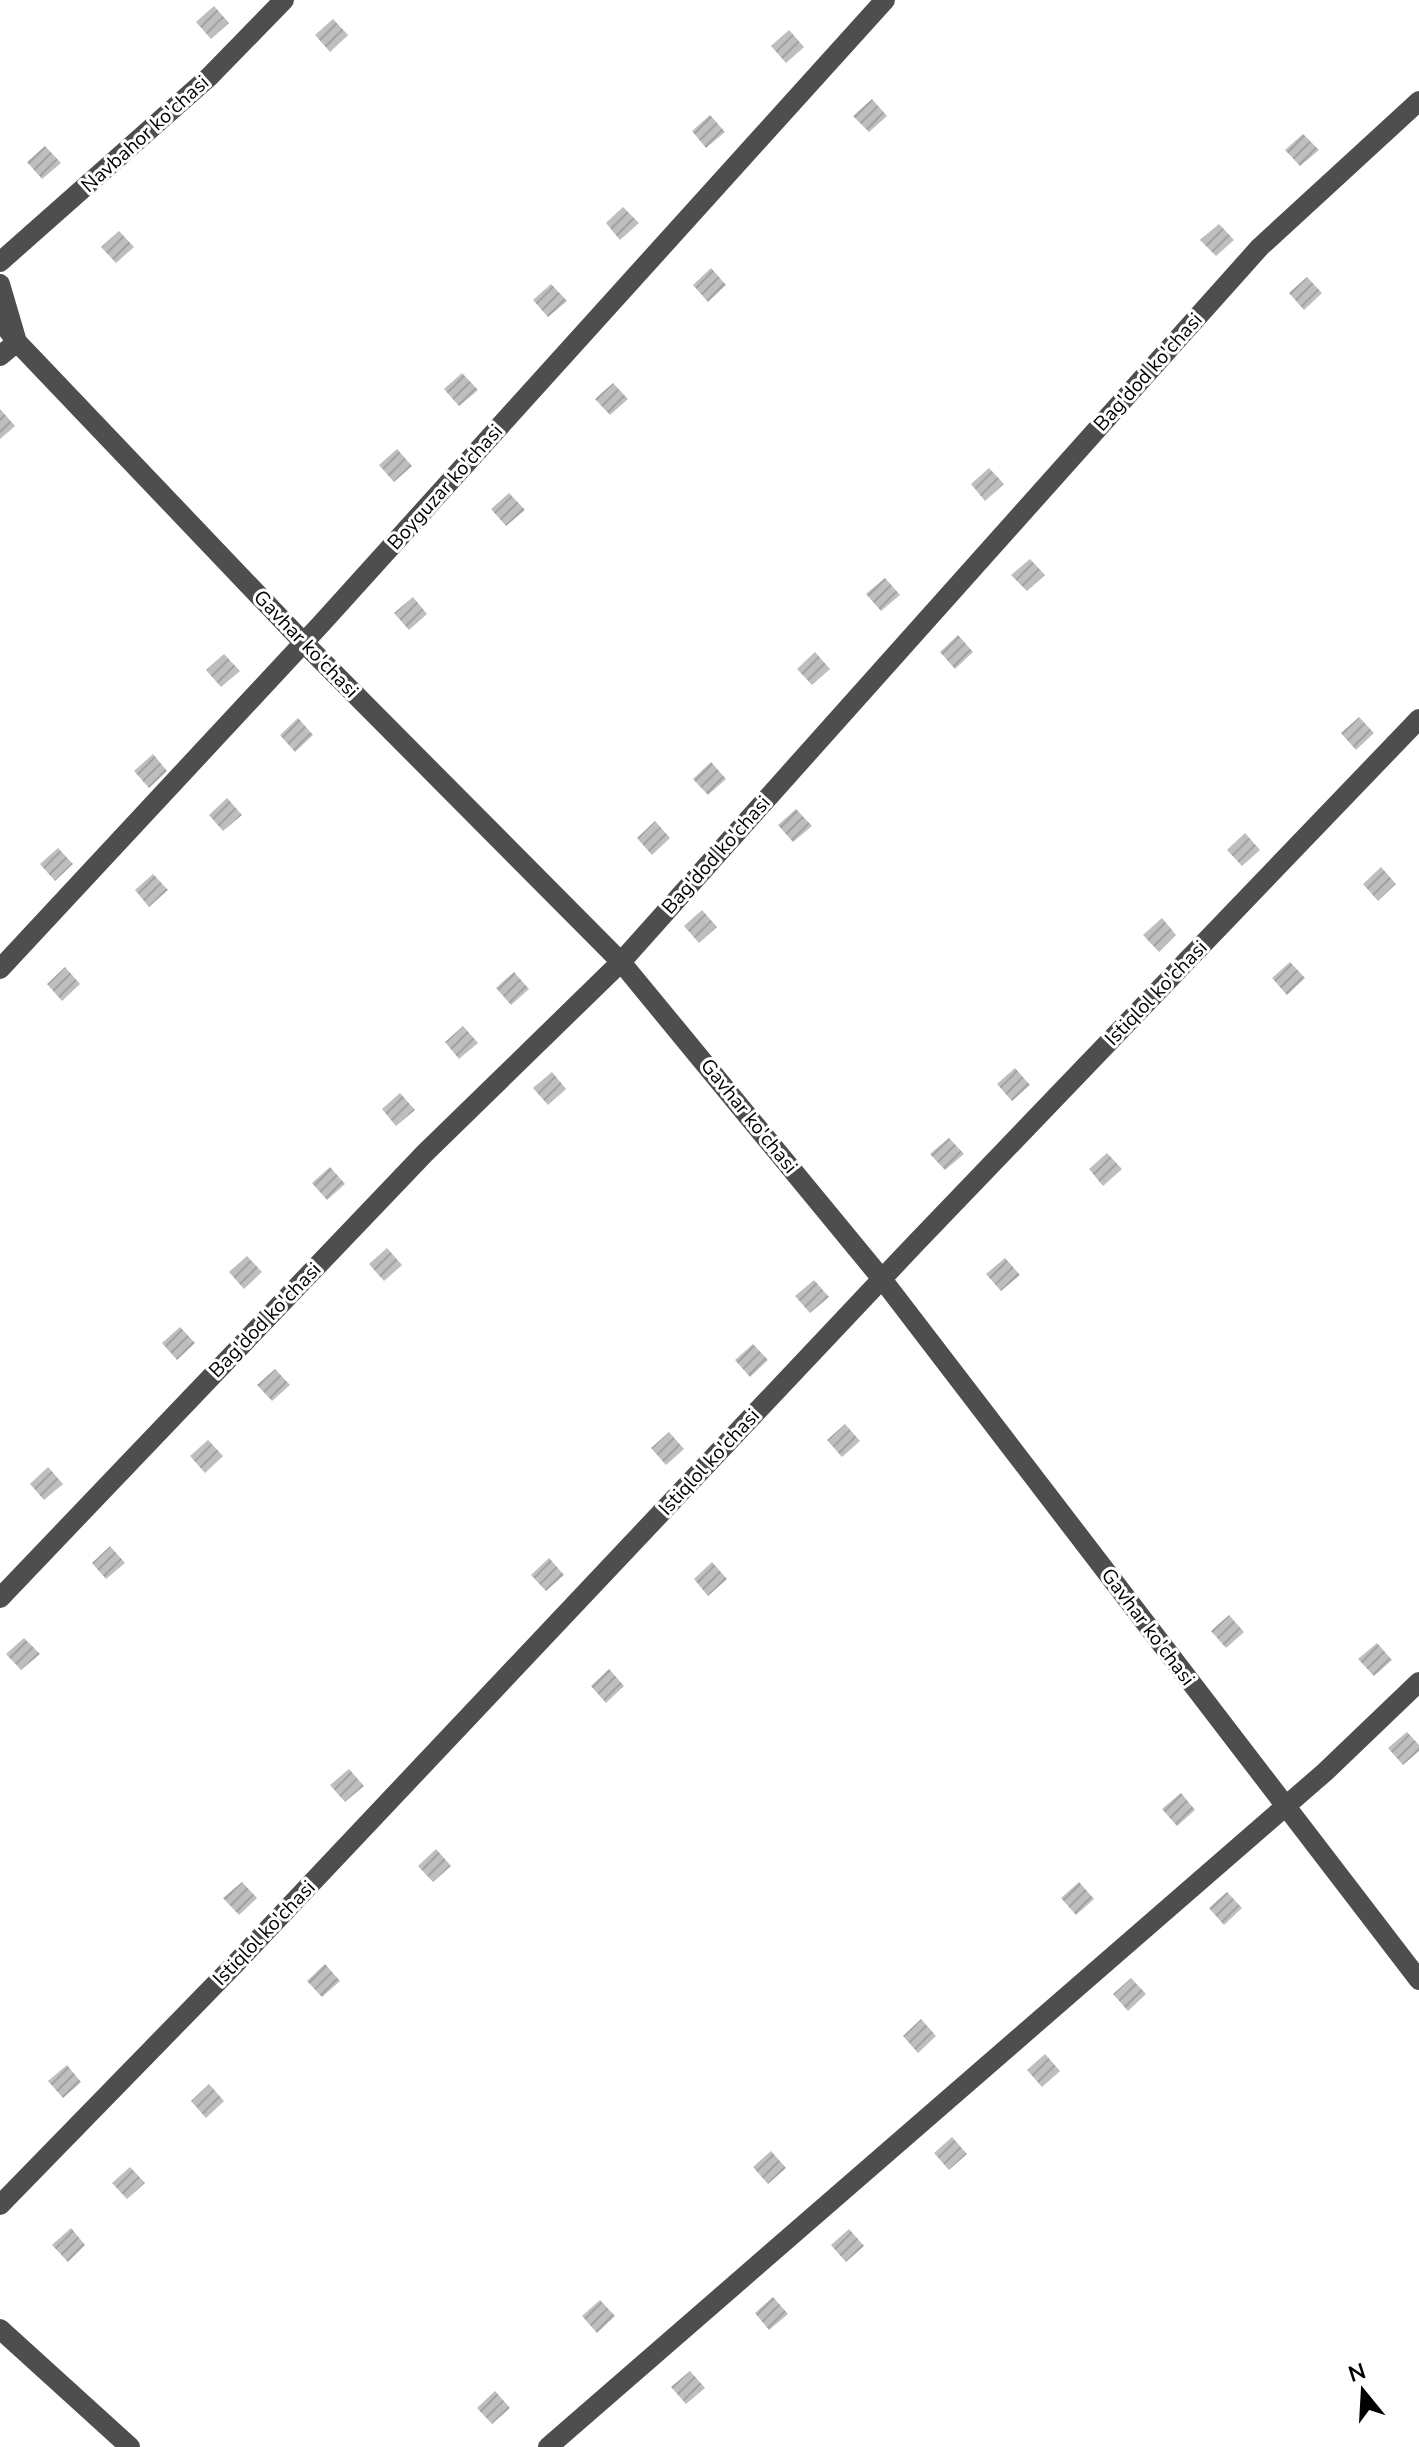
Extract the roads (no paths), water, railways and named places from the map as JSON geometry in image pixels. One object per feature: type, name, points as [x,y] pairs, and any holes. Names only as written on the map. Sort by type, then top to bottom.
[{"type":"street","name":"Navbahor ko'chasi","points":[[0,262],[209,77],[284,0]]},
{"type":"street","name":"Boyguzar ko'chasi","points":[[0,969],[304,643],[885,0]]},
{"type":"street","name":"Bag'dod ko'chasi","points":[[0,1598],[425,1153],[621,962],[1260,247],[1419,101]]},
{"type":"street","points":[[0,284],[17,342],[0,356]]},
{"type":"street","name":"Gavhar ko'chasi","points":[[0,320],[17,342],[304,643],[621,962],[882,1279],[1419,1980]]},
{"type":"street","name":"Istiqlol ko'chasi","points":[[0,2205],[238,1961],[882,1279],[1419,719]]},
{"type":"street","points":[[548,2447],[1285,1807],[1419,1682]]},
{"type":"street","points":[[0,2329],[130,2447]]}]
